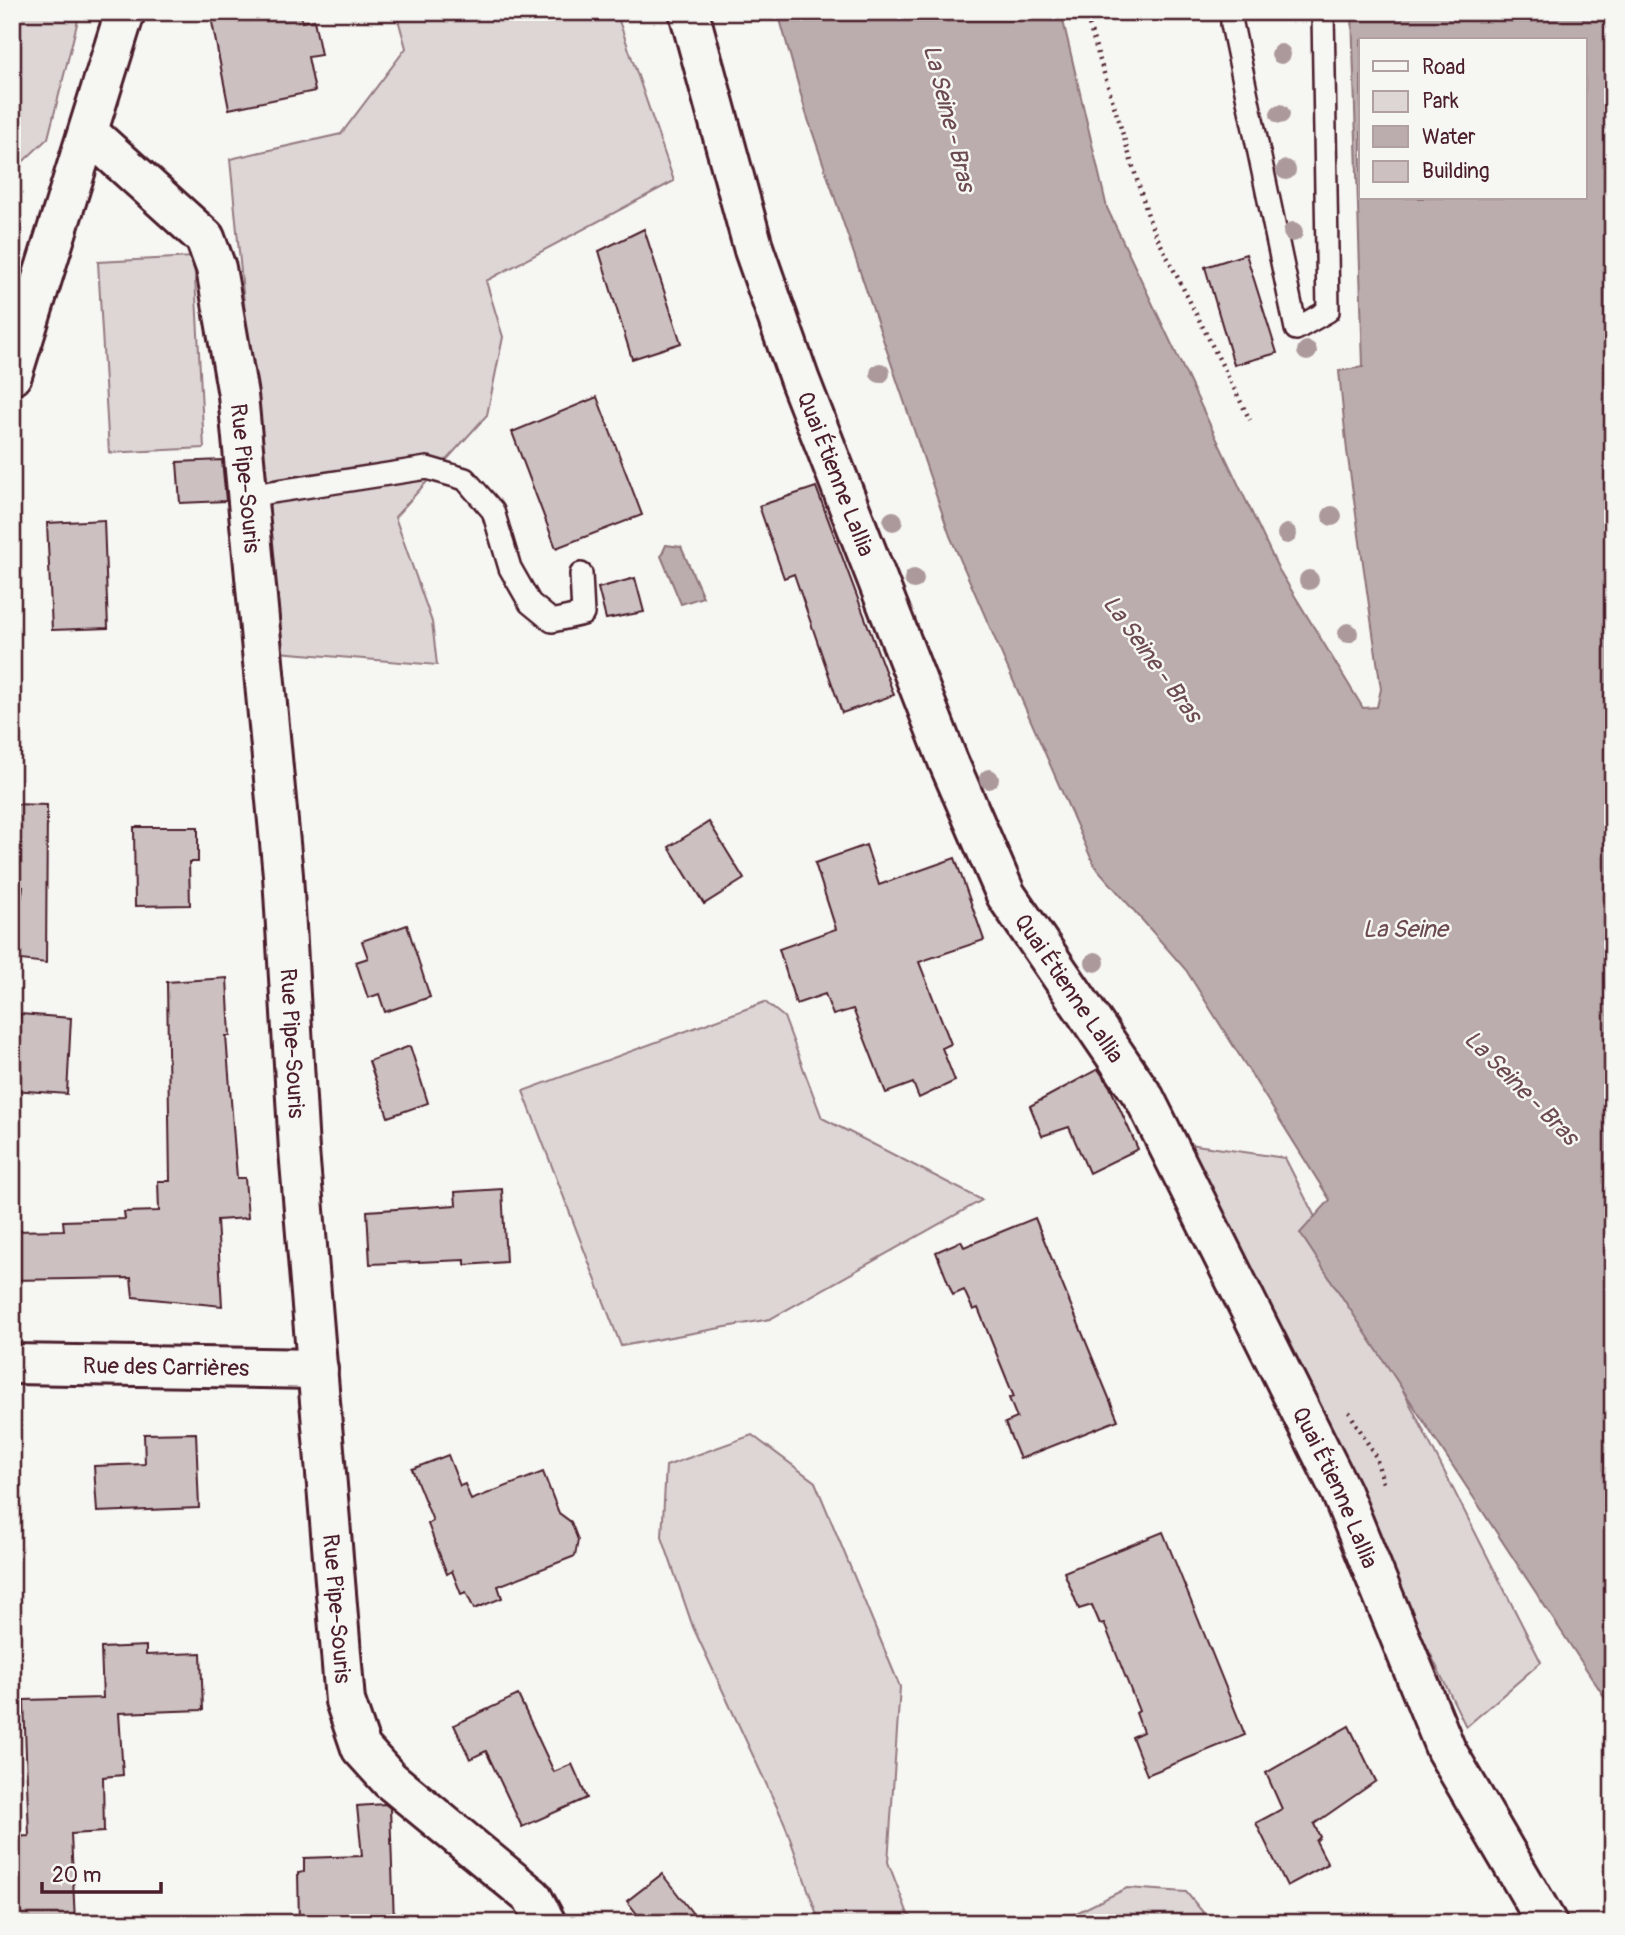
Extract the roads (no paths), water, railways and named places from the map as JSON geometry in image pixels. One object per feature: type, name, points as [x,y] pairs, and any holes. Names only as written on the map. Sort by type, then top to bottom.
[{"type":"street","points":[[12,375],[125,12]]},
{"type":"street","name":"Quai Étienne Lallia","points":[[689,12],[754,250],[800,381],[948,761],[1006,895],[1145,1099],[1341,1492],[1446,1750],[1547,1923]]},
{"type":"street","name":"Rue Pipe-Souris","points":[[89,133],[205,238],[216,268],[238,395],[283,875],[299,1150],[345,1701],[361,1748],[390,1780],[532,1897],[546,1923]]},
{"type":"street","name":"Rue des Carrières","points":[[12,1364],[318,1368]]},
{"type":"lane","points":[[1232,12],[1232,24],[1296,330],[1328,311],[1323,12]]},
{"type":"lane","points":[[246,496],[427,468],[465,479],[494,511],[510,568],[530,603],[552,621],[583,614],[581,574]]},
{"type":"water","name":"La Seine","points":[[778,12],[1061,12],[1107,208],[1279,570],[1363,708],[1377,707],[1381,689],[1347,451],[1339,371],[1363,367],[1352,12],[1613,12],[1613,1710],[1300,1233],[1330,1200],[1186,970],[1094,865],[950,536],[806,113]]},
{"type":"water","points":[[666,545],[681,547],[703,597],[681,604],[661,556]]},
{"type":"water label","name":"La Seine - Bras","points":[[949,118]]},
{"type":"water label","name":"La Seine - Bras","points":[[1152,659]]},
{"type":"water label","name":"La Seine - Bras","points":[[1521,1088]]}]
